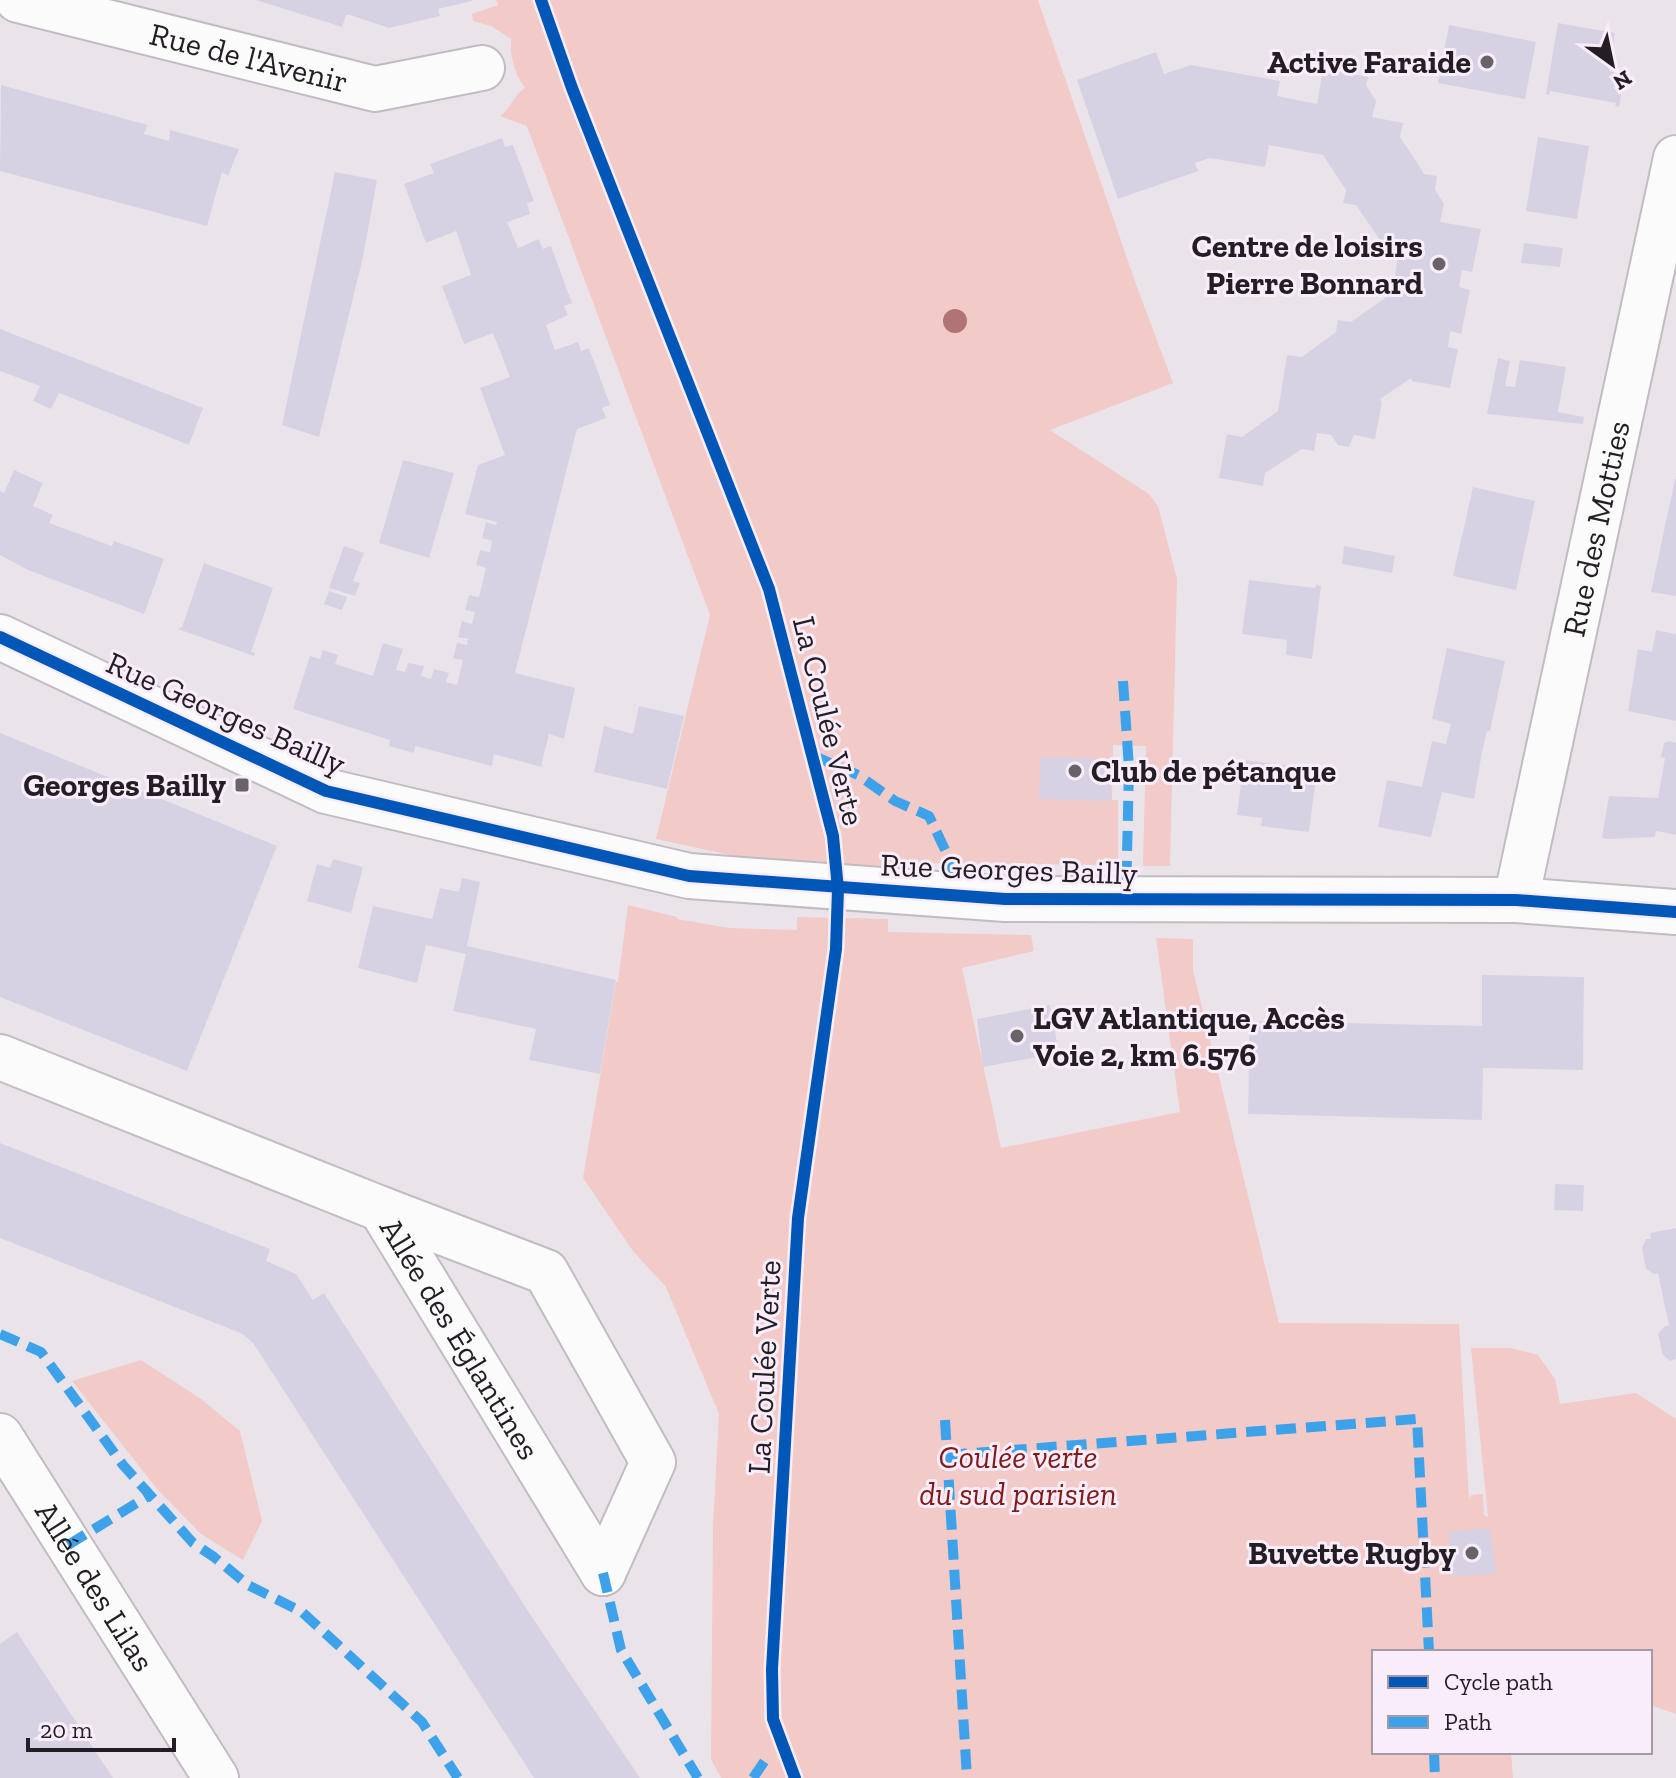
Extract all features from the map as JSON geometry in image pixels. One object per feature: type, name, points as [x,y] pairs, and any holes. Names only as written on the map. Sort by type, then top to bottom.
[{"type":"street","name":"Rue de l'Avenir","points":[[18,0],[375,89],[482,68]]},
{"type":"street","name":"Rue des Motties","points":[[1516,900],[1676,158]]},
{"type":"street","name":"Rue Georges Bailly","points":[[0,637],[326,791],[689,876],[1005,899],[1516,900],[1676,912]]},
{"type":"street","name":"Allée des Églantines","points":[[0,1057],[546,1272],[653,1462],[603,1573],[381,1209]]},
{"type":"street","name":"Allée des Lilas","points":[[0,1436],[216,1778]]},
{"type":"green space","points":[[496,0],[1038,0],[1173,383],[1050,430],[1149,494],[1158,506],[1177,579],[1170,866],[1143,866],[1146,746],[1113,745],[1112,800],[1118,800],[1118,865],[891,863],[890,875],[799,873],[799,861],[740,857],[656,839],[710,615],[527,126],[500,116],[525,88],[514,65],[511,39],[491,26],[473,21],[472,14],[498,5]]},
{"type":"green space","name":"Coulée verte du sud parisien","points":[[628,905],[677,919],[729,928],[797,930],[797,917],[888,919],[888,932],[1031,935],[1034,951],[962,968],[1001,1148],[1180,1112],[1156,938],[1193,939],[1193,970],[1279,1323],[1459,1324],[1469,1499],[1471,1495],[1483,1494],[1484,1515],[1488,1517],[1471,1348],[1510,1348],[1538,1355],[1555,1379],[1560,1404],[1636,1393],[1676,1419],[1676,1714],[1652,1706],[1652,1650],[1372,1650],[1372,1754],[1511,1754],[1513,1778],[721,1778],[711,1759],[713,1527],[719,1414],[666,1287],[633,1251],[583,1178],[618,982]]},
{"type":"green space","points":[[141,1360],[201,1399],[240,1431],[262,1521],[243,1560],[201,1534],[158,1490],[72,1381]]},
{"type":"building","points":[[256,0],[472,1],[438,9],[440,16],[389,28],[350,15],[346,15],[342,27]]},
{"type":"building","points":[[1558,23],[1615,33],[1609,71],[1621,74],[1625,71],[1619,107],[1615,106],[1616,103],[1550,91],[1549,95],[1546,94]]},
{"type":"building","name":"Active Faraide","points":[[1449,25],[1536,42],[1525,99],[1438,83]]},
{"type":"building","name":"Centre de loisirs Pierre Bonnard","points":[[1156,52],[1164,74],[1191,65],[1280,81],[1277,96],[1317,104],[1323,68],[1368,77],[1366,85],[1376,101],[1372,117],[1403,123],[1400,137],[1424,174],[1437,176],[1435,190],[1444,204],[1440,222],[1481,229],[1472,272],[1462,270],[1459,287],[1470,290],[1461,334],[1450,331],[1448,347],[1458,349],[1450,388],[1412,381],[1411,378],[1380,399],[1375,439],[1354,435],[1349,447],[1338,445],[1331,435],[1317,433],[1314,451],[1302,449],[1265,473],[1263,486],[1219,478],[1227,434],[1242,437],[1278,411],[1287,355],[1302,357],[1336,332],[1338,320],[1351,322],[1385,298],[1387,287],[1393,288],[1398,256],[1379,252],[1380,240],[1356,205],[1343,203],[1346,190],[1323,155],[1269,145],[1265,167],[1210,158],[1195,163],[1198,171],[1118,199],[1077,80]]},
{"type":"building","points":[[1,85],[148,125],[144,134],[169,141],[170,130],[239,149],[228,176],[222,172],[207,226],[0,171]]},
{"type":"building","points":[[1538,137],[1589,146],[1577,219],[1526,211]]},
{"type":"building","points":[[502,138],[505,147],[513,145],[534,201],[527,203],[530,214],[507,222],[518,248],[539,239],[543,249],[551,246],[572,303],[564,306],[568,315],[546,325],[555,350],[578,342],[581,351],[589,348],[610,405],[602,408],[606,418],[577,429],[515,673],[575,688],[564,739],[549,734],[541,767],[494,754],[492,766],[415,746],[414,753],[389,746],[390,740],[293,709],[310,656],[320,659],[323,650],[338,655],[335,664],[373,676],[383,643],[403,649],[396,670],[405,672],[408,663],[424,666],[421,676],[431,679],[434,669],[449,673],[446,682],[457,685],[463,660],[453,658],[457,643],[467,645],[468,639],[458,637],[462,621],[472,624],[475,612],[465,610],[469,595],[479,597],[486,568],[476,565],[480,550],[490,552],[492,541],[482,538],[486,522],[496,525],[497,522],[465,514],[478,465],[505,455],[480,388],[510,377],[493,333],[464,344],[442,286],[471,275],[457,233],[426,243],[404,184],[434,173],[430,164]]},
{"type":"building","points":[[335,172],[377,180],[363,257],[319,437],[282,425]]},
{"type":"building","points":[[1524,243],[1563,248],[1560,267],[1521,263]]},
{"type":"building","points":[[0,329],[203,408],[189,445],[59,393],[51,409],[33,401],[40,386],[0,371]]},
{"type":"building","points":[[1498,358],[1510,361],[1505,386],[1515,387],[1520,360],[1566,367],[1558,412],[1584,417],[1583,424],[1487,414]]},
{"type":"building","points":[[403,460],[454,473],[429,558],[379,543]]},
{"type":"building","points":[[14,470],[43,483],[33,506],[53,515],[49,523],[112,546],[114,541],[164,559],[144,614],[28,570],[0,555],[0,491],[4,493]]},
{"type":"building","points":[[1676,479],[1676,596],[1651,592]]},
{"type":"building","points":[[1473,487],[1535,501],[1516,590],[1453,576]]},
{"type":"building","points":[[344,546],[364,553],[353,581],[360,583],[355,596],[329,588]]},
{"type":"building","points":[[1344,546],[1395,556],[1392,573],[1342,564]]},
{"type":"building","points":[[204,563],[273,588],[251,652],[255,653],[254,656],[178,629],[182,627]]},
{"type":"building","points":[[1249,580],[1315,588],[1316,585],[1321,586],[1312,659],[1286,655],[1287,640],[1242,634]]},
{"type":"building","points":[[329,591],[347,597],[342,610],[324,604]]},
{"type":"building","points":[[1656,630],[1676,634],[1676,721],[1628,711],[1638,649],[1652,652]]},
{"type":"building","points":[[1447,648],[1505,661],[1490,731],[1487,731],[1482,752],[1474,799],[1442,792],[1431,837],[1378,827],[1387,780],[1422,787],[1432,741],[1446,744],[1451,724],[1432,719]]},
{"type":"building","points":[[639,706],[684,716],[667,789],[594,772],[604,726],[633,734]]},
{"type":"building","points":[[0,733],[277,846],[187,1071],[0,997]]},
{"type":"building","points":[[1664,743],[1676,743],[1676,835],[1656,831],[1655,837],[1602,837],[1609,796],[1658,798],[1665,758],[1661,757]]},
{"type":"building","name":"Club de pétanque","points":[[1040,757],[1111,759],[1110,801],[1039,799]]},
{"type":"building","points":[[1244,760],[1317,769],[1309,832],[1261,826],[1262,818],[1237,815]]},
{"type":"building","points":[[333,859],[363,867],[351,913],[307,901],[317,864],[330,868]]},
{"type":"building","points":[[462,878],[480,882],[467,946],[616,980],[600,1074],[529,1060],[536,1029],[453,1011],[466,954],[426,945],[417,983],[358,968],[373,906],[432,919],[440,888],[459,892]]},
{"type":"building","points":[[1482,975],[1584,977],[1583,1070],[1483,1068],[1482,1120],[1248,1114],[1249,1059],[1243,1059],[1243,1049],[1249,1050],[1249,1021],[1482,1026]]},
{"type":"building","name":"LGV Atlantique, Accès Voie 2, km 6.576","points":[[1050,1005],[1059,1053],[983,1067],[977,1019]]},
{"type":"building","points":[[0,1143],[270,1249],[266,1261],[296,1274],[313,1300],[324,1293],[530,1614],[640,1778],[534,1778],[253,1343],[243,1334],[0,1238]]},
{"type":"building","points":[[1555,1184],[1584,1185],[1583,1211],[1554,1210]]},
{"type":"building","points":[[1676,1228],[1676,1359],[1670,1361],[1663,1355],[1658,1334],[1669,1325],[1658,1273],[1646,1269],[1642,1248],[1646,1239],[1651,1239],[1650,1233]]},
{"type":"building","name":"Buvette Rugby","points":[[1490,1528],[1496,1574],[1452,1576],[1449,1532]]},
{"type":"building","points":[[17,1632],[113,1778],[0,1778],[0,1644]]},
{"type":"marked path","points":[[1123,681],[1129,768],[1126,899]]},
{"type":"marked path","points":[[812,755],[858,775],[895,801],[929,816],[948,856],[951,895]]},
{"type":"marked path","points":[[0,1334],[41,1352],[123,1465],[193,1543],[248,1585],[302,1612],[422,1722],[458,1778]]},
{"type":"marked path","points":[[947,1455],[1417,1419],[1429,1650]]},
{"type":"marked path","points":[[945,1420],[967,1778]]},
{"type":"marked path","points":[[68,1545],[150,1495]]},
{"type":"marked path","points":[[603,1573],[621,1650],[698,1778]]},
{"type":"marked path","points":[[1434,1754],[1435,1778]]},
{"type":"marked path","points":[[753,1778],[766,1759]]},
{"type":"cycle path","name":"La Coulée Verte","points":[[541,0],[572,88],[769,589],[833,836],[838,889],[836,949],[798,1218],[772,1669],[773,1719],[795,1778]]},
{"type":"cycle path","points":[[0,637],[326,791],[689,876],[1005,899],[1516,900],[1676,912]]},
{"type":"place","name":"Active Faraide","points":[[1487,62]]},
{"type":"place","name":"Centre de loisirs Pierre Bonnard","points":[[1439,264]]},
{"type":"place","name":"Club de pétanque","points":[[1075,771]]},
{"type":"place","name":"Georges Bailly","points":[[242,785]]},
{"type":"place","name":"LGV Atlantique, Accès Voie 2, km 6.576","points":[[1017,1036]]},
{"type":"place","name":"Buvette Rugby","points":[[1472,1553]]}]
